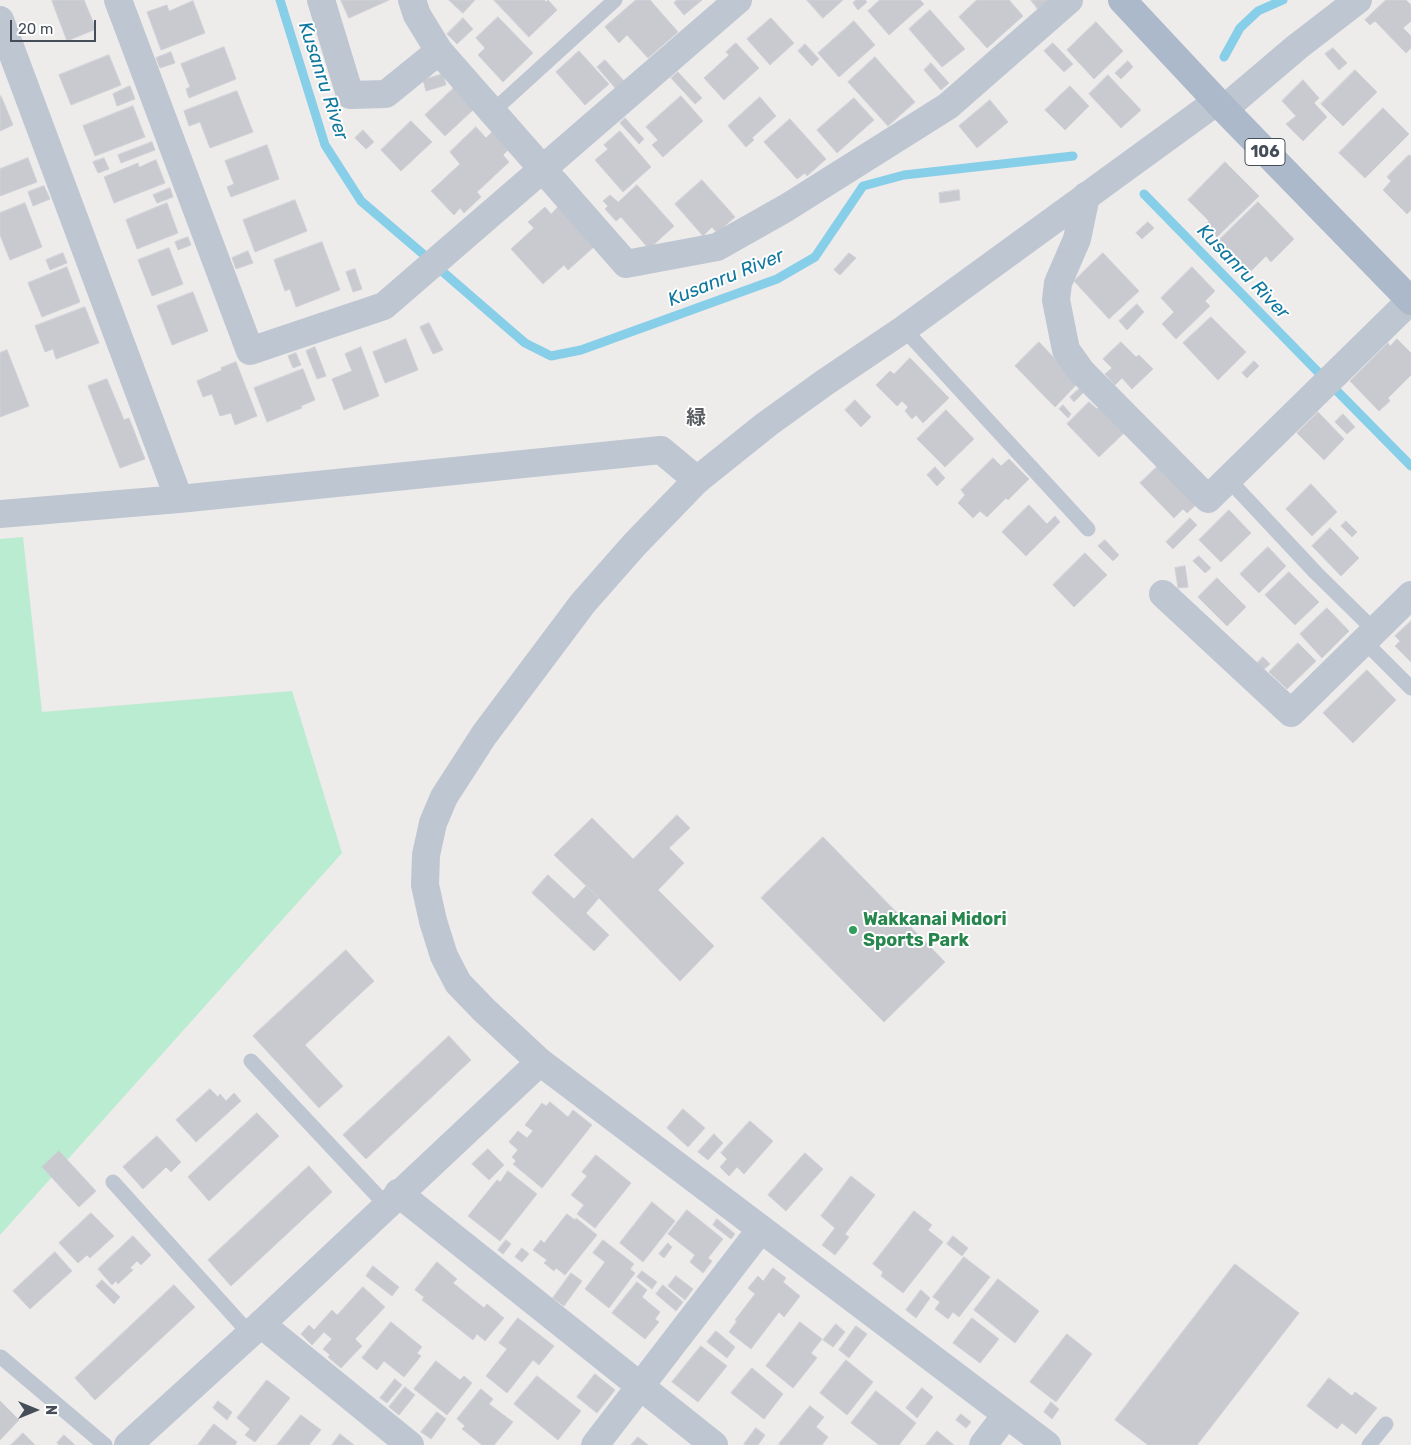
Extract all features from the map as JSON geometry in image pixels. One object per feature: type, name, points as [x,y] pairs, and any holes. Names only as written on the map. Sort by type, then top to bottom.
[{"type":"main road","name":"106","points":[[1122,0],[1220,106],[1411,300]]},
{"type":"street","points":[[118,0],[250,351],[384,306],[738,0]]},
{"type":"street","points":[[321,0],[350,95],[386,94],[439,51]]},
{"type":"street","points":[[412,0],[417,16],[439,51],[626,264],[716,247],[786,208],[948,106],[1069,0]]},
{"type":"street","points":[[1047,1445],[540,1062],[484,1010],[458,982],[444,956],[432,921],[425,885],[426,855],[433,823],[444,797],[484,736],[583,603],[635,544],[697,480],[810,393],[904,329],[1086,196],[1220,106],[1358,0]]},
{"type":"street","points":[[0,20],[179,505]]},
{"type":"street","points":[[1086,196],[1077,239],[1058,282],[1056,300],[1066,350],[1081,371],[1208,498],[1411,300]]},
{"type":"street","points":[[0,514],[179,505],[661,450],[697,480]]},
{"type":"street","points":[[1163,594],[1291,713],[1411,595]]},
{"type":"street","points":[[128,1445],[256,1329],[392,1199],[540,1062]]},
{"type":"street","points":[[392,1199],[714,1445]]},
{"type":"street","points":[[595,1445],[761,1229]]},
{"type":"street","points":[[256,1329],[410,1445]]},
{"type":"street","points":[[983,1445],[1006,1414]]},
{"type":"lane","points":[[492,112],[615,0]]},
{"type":"lane","points":[[904,329],[1088,529]]},
{"type":"lane","points":[[1228,479],[1316,573],[1411,688]]},
{"type":"lane","points":[[251,1061],[392,1199]]},
{"type":"lane","points":[[112,1182],[256,1329]]},
{"type":"lane","points":[[1,1357],[104,1445]]},
{"type":"lane","points":[[1369,1445],[1386,1424]]},
{"type":"green space","points":[[23,537],[42,712],[292,691],[342,853],[0,1235],[0,539]]},
{"type":"building","points":[[84,0],[96,29],[67,41],[52,1]]},
{"type":"building","points":[[341,0],[389,0],[349,18]]},
{"type":"building","points":[[449,0],[475,0],[463,13]]},
{"type":"building","points":[[494,0],[544,0],[546,2],[548,0],[557,10],[529,37]]},
{"type":"building","points":[[636,0],[650,0],[678,32],[648,58],[627,35],[619,43],[605,27]]},
{"type":"building","points":[[677,0],[702,0],[684,15],[674,3]]},
{"type":"building","points":[[807,0],[843,0],[823,18]]},
{"type":"building","points":[[856,0],[865,0],[867,2],[858,10],[853,3]]},
{"type":"building","points":[[880,0],[920,0],[924,4],[889,35],[868,11]]},
{"type":"building","points":[[977,0],[1009,0],[1023,16],[987,48],[959,17]]},
{"type":"building","points":[[1031,0],[1048,0],[1038,9]]},
{"type":"building","points":[[1386,0],[1406,0],[1411,5],[1411,21],[1403,28],[1411,36],[1411,48],[1406,53],[1375,21],[1370,25],[1365,20]]},
{"type":"building","points":[[193,1],[205,33],[161,50],[147,12],[167,5],[169,11]]},
{"type":"building","points":[[930,10],[965,49],[942,67],[909,29]]},
{"type":"building","points":[[498,17],[533,53],[503,82],[478,55],[485,48],[476,38]]},
{"type":"building","points":[[463,18],[473,29],[457,44],[447,34]]},
{"type":"building","points":[[771,18],[794,43],[770,65],[747,39]]},
{"type":"building","points":[[854,21],[875,45],[839,77],[818,53]]},
{"type":"building","points":[[1096,22],[1123,51],[1094,79],[1067,50]]},
{"type":"building","points":[[736,43],[759,68],[724,100],[704,78],[729,55],[726,52]]},
{"type":"building","points":[[1053,43],[1073,64],[1064,72],[1044,51]]},
{"type":"building","points":[[805,44],[819,59],[812,66],[798,51]]},
{"type":"building","points":[[224,47],[236,79],[189,98],[186,89],[190,87],[181,64]]},
{"type":"building","points":[[1333,48],[1347,63],[1339,70],[1325,54]]},
{"type":"building","points":[[579,51],[609,84],[585,105],[556,72]]},
{"type":"building","points":[[171,52],[175,63],[160,68],[156,58]]},
{"type":"building","points":[[109,55],[121,85],[71,105],[59,75]]},
{"type":"building","points":[[875,57],[915,102],[888,126],[848,82]]},
{"type":"building","points":[[605,60],[624,81],[616,89],[597,67]]},
{"type":"building","points":[[1128,61],[1133,67],[1121,79],[1115,73]]},
{"type":"building","points":[[931,63],[949,83],[941,90],[924,70]]},
{"type":"building","points":[[1355,70],[1377,92],[1343,126],[1321,104]]},
{"type":"building","points":[[678,72],[702,98],[695,104],[671,78]]},
{"type":"building","points":[[443,74],[446,85],[426,91],[423,80]]},
{"type":"building","points":[[1108,75],[1141,110],[1121,128],[1089,94]]},
{"type":"building","points":[[1303,80],[1319,98],[1314,103],[1327,117],[1303,141],[1286,124],[1296,116],[1282,101]]},
{"type":"building","points":[[130,86],[135,99],[117,106],[113,94]]},
{"type":"building","points":[[1070,86],[1089,106],[1065,130],[1045,110]]},
{"type":"building","points":[[454,88],[474,109],[445,136],[425,115]]},
{"type":"building","points":[[237,91],[253,132],[210,148],[200,122],[189,126],[184,111]]},
{"type":"building","points":[[681,96],[703,121],[663,157],[652,145],[658,140],[646,127]]},
{"type":"building","points":[[0,97],[13,125],[0,131]]},
{"type":"building","points":[[760,97],[776,116],[752,138],[754,140],[746,147],[728,126]]},
{"type":"building","points":[[854,98],[874,120],[837,153],[817,130]]},
{"type":"building","points":[[990,100],[1008,122],[977,148],[959,126]]},
{"type":"building","points":[[133,106],[145,137],[95,156],[83,126]]},
{"type":"building","points":[[1383,108],[1409,134],[1365,178],[1339,153]]},
{"type":"building","points":[[625,118],[644,139],[639,144],[620,123]]},
{"type":"building","points":[[790,119],[826,159],[807,176],[805,173],[797,179],[764,142]]},
{"type":"building","points":[[411,121],[432,142],[401,171],[381,150]]},
{"type":"building","points":[[476,127],[486,138],[492,132],[509,149],[503,155],[509,162],[477,192],[481,197],[464,213],[460,208],[454,215],[431,191],[460,164],[450,152]]},
{"type":"building","points":[[363,130],[374,142],[366,149],[355,138]]},
{"type":"building","points":[[620,131],[651,167],[623,192],[595,160],[608,149],[604,145]]},
{"type":"building","points":[[152,142],[155,150],[121,163],[118,155]]},
{"type":"building","points":[[267,145],[279,179],[231,197],[227,187],[234,184],[225,161]]},
{"type":"building","points":[[1409,155],[1411,156],[1411,210],[1407,214],[1383,190],[1391,181],[1387,177]]},
{"type":"building","points":[[28,158],[37,182],[0,196],[0,169]]},
{"type":"building","points":[[104,158],[109,169],[98,173],[93,162]]},
{"type":"building","points":[[156,160],[165,183],[114,203],[104,177],[138,163],[139,167]]},
{"type":"building","points":[[1225,162],[1259,196],[1217,237],[1205,225],[1209,221],[1188,200]]},
{"type":"building","points":[[702,180],[735,217],[717,233],[712,227],[703,236],[675,204]]},
{"type":"building","points":[[637,185],[674,226],[649,249],[621,217],[616,221],[605,209],[608,206],[603,201],[610,195],[618,202]]},
{"type":"building","points":[[44,186],[50,199],[33,206],[28,192]]},
{"type":"building","points":[[170,188],[173,197],[157,203],[153,195]]},
{"type":"building","points":[[959,190],[960,200],[940,203],[939,193]]},
{"type":"building","points":[[295,200],[307,231],[255,252],[243,220]]},
{"type":"building","points":[[1258,202],[1294,239],[1271,262],[1266,256],[1248,274],[1217,242]]},
{"type":"building","points":[[25,203],[42,247],[10,260],[0,235],[0,213]]},
{"type":"building","points":[[167,203],[178,233],[137,249],[126,220]]},
{"type":"building","points":[[560,205],[596,245],[568,270],[564,265],[543,284],[511,249],[534,228],[528,222],[545,207],[551,214]]},
{"type":"building","points":[[1148,222],[1154,228],[1142,239],[1136,233]]},
{"type":"building","points":[[188,237],[191,245],[178,250],[175,242]]},
{"type":"building","points":[[322,242],[340,290],[296,307],[290,289],[285,291],[274,260]]},
{"type":"building","points":[[169,248],[183,284],[152,296],[138,260]]},
{"type":"building","points":[[248,251],[253,263],[236,269],[232,258]]},
{"type":"building","points":[[63,253],[67,263],[50,270],[46,260]]},
{"type":"building","points":[[849,253],[856,258],[840,275],[834,270]]},
{"type":"building","points":[[1103,253],[1139,291],[1109,319],[1074,281]]},
{"type":"building","points":[[67,267],[80,302],[42,317],[28,283]]},
{"type":"building","points":[[1192,267],[1215,291],[1205,301],[1210,306],[1176,339],[1162,324],[1174,312],[1161,298]]},
{"type":"building","points":[[355,269],[362,289],[353,292],[346,272]]},
{"type":"building","points":[[193,292],[208,331],[172,345],[157,306]]},
{"type":"building","points":[[1137,304],[1144,312],[1127,330],[1119,321]]},
{"type":"building","points":[[85,307],[99,343],[56,359],[53,349],[45,352],[35,326]]},
{"type":"building","points":[[1211,317],[1246,352],[1218,380],[1183,343]]},
{"type":"building","points":[[429,323],[443,350],[433,354],[420,327]]},
{"type":"building","points":[[406,339],[418,370],[385,383],[373,352]]},
{"type":"building","points":[[1397,339],[1411,353],[1411,375],[1388,398],[1390,401],[1379,411],[1350,381],[1388,343],[1390,346]]},
{"type":"building","points":[[1039,342],[1078,383],[1055,407],[1015,366]]},
{"type":"building","points":[[1121,342],[1136,357],[1139,355],[1153,369],[1132,389],[1122,378],[1115,385],[1105,374],[1112,368],[1103,359]]},
{"type":"building","points":[[315,347],[326,376],[317,379],[306,351]]},
{"type":"building","points":[[361,347],[379,396],[344,410],[332,379],[352,371],[345,354]]},
{"type":"building","points":[[7,350],[29,406],[0,417],[0,353]]},
{"type":"building","points":[[296,353],[301,365],[293,368],[288,356]]},
{"type":"building","points":[[910,358],[949,398],[923,423],[916,415],[912,419],[905,411],[908,407],[902,401],[897,406],[876,385],[890,371],[894,374]]},
{"type":"building","points":[[1254,361],[1259,366],[1247,378],[1242,373]]},
{"type":"building","points":[[236,362],[257,416],[235,425],[231,413],[220,416],[212,394],[203,397],[197,381]]},
{"type":"building","points":[[303,369],[315,400],[301,406],[302,408],[267,422],[254,388]]},
{"type":"building","points":[[107,379],[124,420],[129,418],[145,459],[120,468],[88,386]]},
{"type":"building","points":[[1080,388],[1084,392],[1074,402],[1070,397]]},
{"type":"building","points":[[855,400],[871,417],[861,427],[845,410]]},
{"type":"building","points":[[1089,402],[1097,409],[1100,406],[1125,432],[1099,457],[1067,424]]},
{"type":"building","points":[[1063,405],[1071,414],[1068,418],[1059,409]]},
{"type":"building","points":[[946,410],[974,439],[945,467],[917,439]]},
{"type":"building","points":[[1318,412],[1344,439],[1324,460],[1297,433]]},
{"type":"building","points":[[1343,414],[1355,427],[1347,434],[1335,422]]},
{"type":"building","points":[[993,458],[1001,466],[1009,459],[1029,479],[987,517],[980,511],[973,518],[958,503],[965,495],[961,490]]},
{"type":"building","points":[[1159,465],[1197,504],[1187,513],[1183,509],[1174,518],[1140,483]]},
{"type":"building","points":[[935,467],[945,478],[937,486],[927,475]]},
{"type":"building","points":[[1311,484],[1337,512],[1312,536],[1286,509]]},
{"type":"building","points":[[1029,505],[1047,524],[1055,516],[1060,522],[1026,556],[1002,532]]},
{"type":"building","points":[[1229,510],[1251,533],[1221,562],[1199,540]]},
{"type":"building","points":[[1190,518],[1197,525],[1173,549],[1166,542]]},
{"type":"building","points":[[1346,521],[1357,532],[1352,537],[1341,526]]},
{"type":"building","points":[[1330,528],[1359,558],[1341,576],[1312,546]]},
{"type":"building","points":[[1105,540],[1119,555],[1113,561],[1098,546]]},
{"type":"building","points":[[1268,547],[1286,566],[1259,593],[1240,574]]},
{"type":"building","points":[[1085,553],[1107,575],[1074,607],[1053,585]]},
{"type":"building","points":[[1199,556],[1211,568],[1205,573],[1193,561]]},
{"type":"building","points":[[1185,566],[1188,587],[1178,588],[1175,568]]},
{"type":"building","points":[[1289,572],[1319,602],[1295,625],[1265,595]]},
{"type":"building","points":[[1217,578],[1246,607],[1227,626],[1198,597]]},
{"type":"building","points":[[1327,608],[1349,631],[1322,658],[1300,634]]},
{"type":"building","points":[[1411,621],[1411,662],[1395,646],[1400,641],[1395,636]]},
{"type":"building","points":[[1298,643],[1316,661],[1287,689],[1269,672]]},
{"type":"building","points":[[1263,657],[1270,664],[1263,670],[1257,663]]},
{"type":"building","points":[[1367,670],[1396,700],[1353,743],[1323,713]]},
{"type":"building","points":[[677,815],[690,828],[669,848],[684,863],[658,890],[714,946],[680,981],[554,855],[592,818],[633,859]]},
{"type":"building","name":"Wakkanai Midori Sports Park","points":[[823,837],[945,962],[884,1022],[761,898]]},
{"type":"building","points":[[548,875],[574,899],[586,886],[599,898],[586,913],[609,935],[594,951],[532,893]]},
{"type":"building","points":[[346,950],[374,981],[305,1045],[343,1086],[319,1108],[253,1036]]},
{"type":"building","points":[[449,1036],[471,1060],[366,1159],[343,1135]]},
{"type":"building","points":[[210,1089],[218,1097],[220,1094],[226,1101],[234,1093],[241,1101],[196,1142],[176,1120]]},
{"type":"building","points":[[550,1102],[568,1117],[573,1110],[592,1125],[542,1188],[513,1164],[516,1161],[512,1157],[518,1150],[509,1142],[518,1131],[527,1138],[533,1131],[525,1125],[542,1103],[546,1106]]},
{"type":"building","points":[[683,1109],[705,1128],[688,1147],[667,1128]]},
{"type":"building","points":[[257,1113],[279,1136],[209,1201],[188,1177]]},
{"type":"building","points":[[750,1121],[773,1141],[744,1174],[737,1167],[729,1176],[720,1167],[727,1159],[721,1153]]},
{"type":"building","points":[[714,1134],[723,1143],[708,1160],[698,1152]]},
{"type":"building","points":[[157,1136],[181,1162],[171,1172],[166,1167],[143,1189],[123,1167]]},
{"type":"building","points":[[488,1149],[504,1165],[489,1180],[472,1164]]},
{"type":"building","points":[[59,1151],[96,1191],[79,1207],[42,1167]]},
{"type":"building","points":[[805,1153],[823,1169],[786,1211],[768,1195]]},
{"type":"building","points":[[596,1155],[631,1183],[595,1228],[577,1214],[584,1205],[571,1195],[587,1176],[582,1172]]},
{"type":"building","points":[[309,1166],[332,1192],[231,1286],[208,1260]]},
{"type":"building","points":[[508,1171],[537,1194],[500,1241],[468,1216],[497,1180],[500,1182]]},
{"type":"building","points":[[851,1176],[875,1195],[845,1234],[849,1237],[835,1255],[822,1245],[835,1228],[821,1216]]},
{"type":"building","points":[[652,1202],[675,1221],[643,1262],[620,1243]]},
{"type":"building","points":[[687,1210],[723,1239],[708,1258],[712,1261],[703,1273],[690,1262],[695,1255],[668,1234]]},
{"type":"building","points":[[914,1211],[932,1225],[928,1230],[943,1242],[903,1293],[881,1276],[883,1272],[873,1264]]},
{"type":"building","points":[[91,1213],[114,1236],[90,1258],[87,1255],[78,1263],[59,1243]]},
{"type":"building","points":[[567,1214],[575,1220],[576,1218],[597,1235],[565,1275],[556,1268],[554,1271],[544,1263],[547,1260],[533,1250],[541,1240],[544,1243]]},
{"type":"building","points":[[717,1219],[735,1234],[731,1239],[713,1225]]},
{"type":"building","points":[[133,1236],[151,1255],[141,1265],[137,1261],[130,1268],[133,1270],[118,1284],[116,1281],[112,1285],[98,1269]]},
{"type":"building","points":[[953,1236],[968,1248],[962,1256],[947,1244]]},
{"type":"building","points":[[506,1240],[511,1244],[503,1254],[498,1250]]},
{"type":"building","points":[[603,1240],[634,1264],[630,1269],[635,1273],[609,1308],[585,1289],[605,1262],[593,1253]]},
{"type":"building","points":[[668,1243],[672,1247],[664,1258],[659,1254]]},
{"type":"building","points":[[522,1248],[529,1254],[522,1262],[515,1257]]},
{"type":"building","points":[[55,1252],[72,1271],[30,1309],[13,1291]]},
{"type":"building","points":[[964,1257],[990,1277],[959,1317],[953,1312],[948,1319],[935,1309],[940,1302],[933,1297]]},
{"type":"building","points":[[437,1262],[457,1279],[453,1283],[484,1308],[487,1304],[504,1318],[485,1341],[477,1334],[473,1340],[422,1300],[424,1297],[415,1290]]},
{"type":"building","points":[[1235,1264],[1299,1313],[1197,1445],[1148,1445],[1115,1420]]},
{"type":"building","points":[[373,1266],[399,1287],[392,1296],[366,1276]]},
{"type":"building","points":[[773,1268],[786,1278],[783,1282],[800,1296],[784,1317],[779,1312],[751,1349],[729,1332],[737,1321],[735,1320],[755,1294],[748,1288],[758,1276],[763,1281]]},
{"type":"building","points":[[642,1271],[657,1282],[652,1289],[637,1277]]},
{"type":"building","points":[[571,1273],[582,1281],[564,1306],[553,1298]]},
{"type":"building","points":[[676,1276],[693,1289],[685,1300],[668,1286]]},
{"type":"building","points":[[998,1279],[1039,1311],[1015,1343],[974,1310]]},
{"type":"building","points":[[102,1280],[120,1297],[114,1304],[96,1286]]},
{"type":"building","points":[[637,1282],[647,1290],[642,1297],[660,1312],[655,1319],[659,1322],[645,1339],[612,1313]]},
{"type":"building","points":[[174,1285],[195,1307],[95,1400],[75,1378]]},
{"type":"building","points":[[663,1285],[683,1302],[676,1311],[656,1294]]},
{"type":"building","points":[[363,1287],[385,1307],[355,1339],[362,1346],[341,1368],[328,1357],[330,1355],[323,1349],[332,1339],[324,1332],[312,1345],[301,1334],[309,1325],[314,1330],[332,1310],[337,1315]]},
{"type":"building","points":[[921,1290],[930,1298],[916,1318],[906,1310]]},
{"type":"building","points":[[518,1318],[554,1346],[539,1365],[533,1360],[507,1393],[486,1376],[507,1349],[499,1343]]},
{"type":"building","points":[[972,1318],[999,1339],[980,1363],[953,1343]]},
{"type":"building","points":[[391,1322],[422,1347],[417,1353],[421,1356],[404,1377],[384,1361],[377,1370],[362,1358]]},
{"type":"building","points":[[800,1322],[822,1339],[811,1353],[817,1358],[793,1388],[766,1366]]},
{"type":"building","points":[[836,1324],[845,1332],[833,1347],[823,1340]]},
{"type":"building","points":[[856,1326],[867,1334],[849,1358],[839,1350]]},
{"type":"building","points":[[716,1331],[735,1347],[727,1358],[707,1342]]},
{"type":"building","points":[[1067,1334],[1092,1354],[1056,1402],[1030,1382]]},
{"type":"building","points":[[701,1346],[727,1366],[698,1402],[672,1382]]},
{"type":"building","points":[[846,1360],[873,1382],[847,1415],[820,1393]]},
{"type":"building","points":[[436,1361],[460,1380],[464,1376],[472,1383],[447,1415],[414,1389]]},
{"type":"building","points":[[752,1368],[783,1394],[764,1419],[731,1393]]},
{"type":"building","points":[[595,1374],[615,1390],[597,1413],[577,1397]]},
{"type":"building","points":[[537,1376],[581,1411],[558,1440],[514,1404]]},
{"type":"building","points":[[1329,1378],[1352,1396],[1355,1392],[1377,1408],[1356,1434],[1342,1423],[1337,1429],[1307,1406]]},
{"type":"building","points":[[395,1379],[402,1385],[387,1403],[380,1398]]},
{"type":"building","points":[[267,1380],[290,1398],[255,1442],[245,1435],[250,1429],[237,1418]]},
{"type":"building","points":[[405,1387],[415,1395],[399,1415],[389,1407]]},
{"type":"building","points":[[922,1388],[933,1397],[917,1418],[906,1408]]},
{"type":"building","points":[[481,1389],[493,1399],[489,1404],[513,1422],[494,1445],[482,1445],[462,1429],[465,1426],[457,1419]]},
{"type":"building","points":[[876,1391],[916,1423],[899,1445],[879,1445],[851,1423]]},
{"type":"building","points":[[0,1401],[19,1420],[0,1440]]},
{"type":"building","points":[[218,1401],[232,1412],[227,1420],[213,1408]]},
{"type":"building","points":[[1051,1402],[1059,1409],[1052,1419],[1044,1412]]},
{"type":"building","points":[[810,1406],[824,1417],[816,1427],[828,1437],[822,1445],[779,1444]]},
{"type":"building","points":[[437,1412],[446,1419],[431,1439],[421,1432]]},
{"type":"building","points":[[961,1414],[971,1422],[966,1428],[956,1420]]},
{"type":"building","points":[[301,1415],[321,1430],[309,1445],[277,1445]]},
{"type":"building","points":[[214,1424],[237,1442],[235,1445],[198,1445]]},
{"type":"building","points":[[756,1428],[765,1435],[758,1445],[744,1444]]},
{"type":"building","points":[[937,1431],[954,1445],[926,1445]]},
{"type":"building","points":[[23,1433],[35,1445],[11,1445]]},
{"type":"building","points":[[340,1434],[354,1445],[332,1445]]},
{"type":"building","points":[[64,1435],[75,1445],[59,1445],[57,1443]]},
{"type":"building","points":[[638,1437],[648,1445],[631,1445]]},
{"type":"waterway","name":"Kusanru River","points":[[280,0],[325,145],[361,201],[423,254]]},
{"type":"waterway","points":[[1224,57],[1240,28],[1258,11],[1283,0]]},
{"type":"waterway","name":"Kusanru River","points":[[443,272],[525,343],[551,356],[581,350],[777,279],[815,257],[863,186],[904,175],[1073,156]]},
{"type":"waterway","name":"Kusanru River","points":[[1144,194],[1319,373]]},
{"type":"waterway","name":"Kusanru River","points":[[1337,391],[1411,466]]},
{"type":"place","name":"Wakkanai Midori Sports Park","points":[[853,930]]},
{"type":"district","name":"緑","points":[[696,418]]}]
